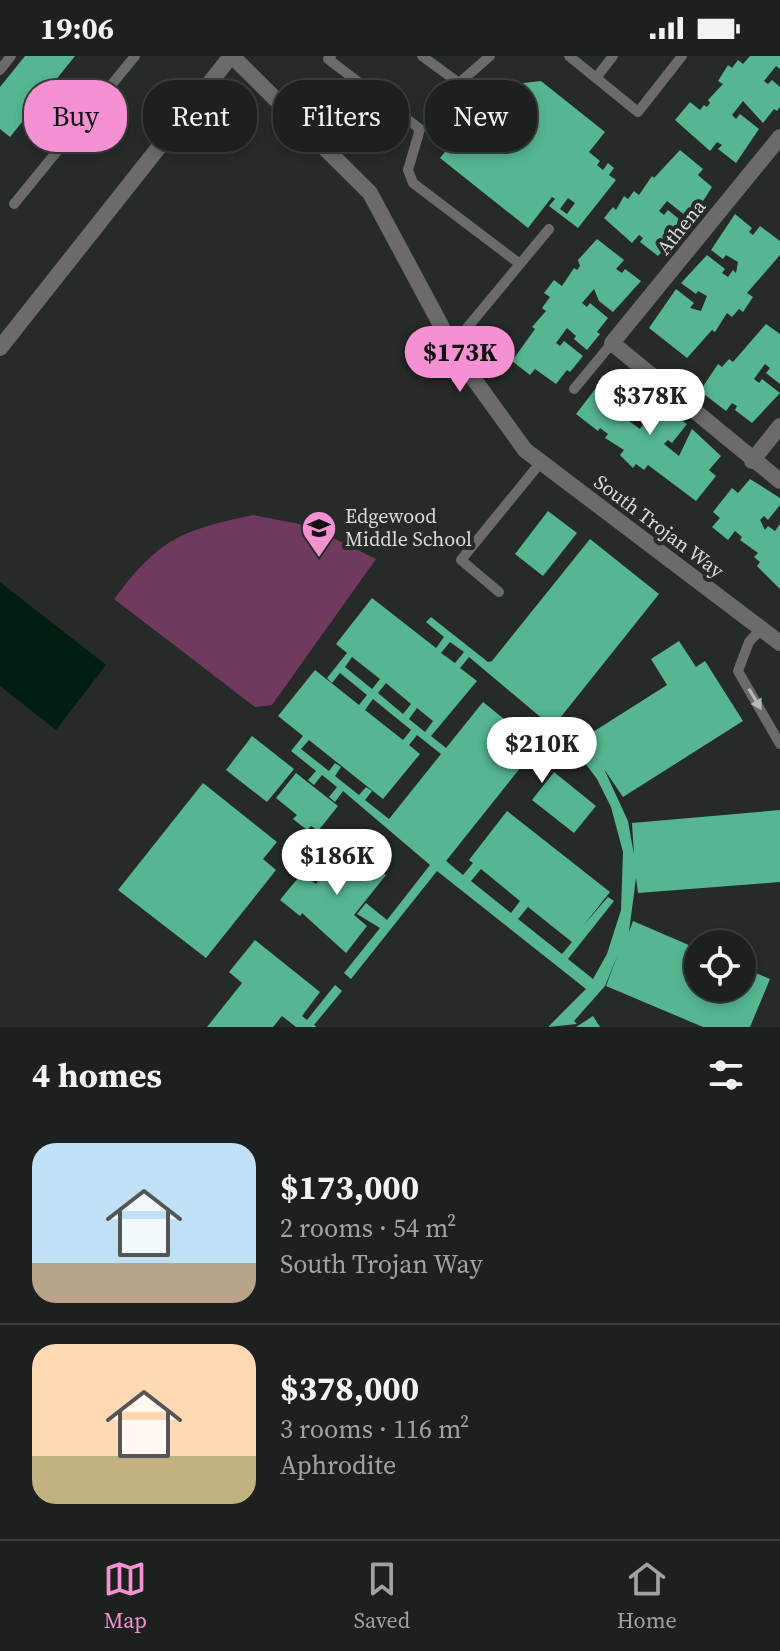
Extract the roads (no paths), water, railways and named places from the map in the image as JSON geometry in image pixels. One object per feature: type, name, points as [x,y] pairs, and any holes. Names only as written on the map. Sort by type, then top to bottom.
[{"type":"street","name":"South Trojan Way","points":[[231,56],[370,193],[452,346],[525,450],[780,643]]},
{"type":"street","points":[[0,348],[231,56]]},
{"type":"street","name":"Athena","points":[[612,343],[779,140]]},
{"type":"street","points":[[612,343],[780,481]]},
{"type":"street","points":[[752,461],[780,426]]},
{"type":"lane","points":[[0,70],[11,56]]},
{"type":"lane","points":[[14,204],[135,56]]},
{"type":"lane","points":[[331,56],[328,59],[420,129],[408,170],[413,183],[520,264]]},
{"type":"lane","points":[[422,56],[459,83],[490,56]]},
{"type":"lane","points":[[569,56],[638,112],[682,56]]},
{"type":"lane","points":[[596,78],[613,56]]},
{"type":"lane","points":[[452,346],[549,229]]},
{"type":"lane","points":[[574,389],[612,343]]},
{"type":"lane","points":[[499,592],[461,560],[541,462]]},
{"type":"lane","points":[[761,629],[749,642],[738,671],[780,744]]},
{"type":"lane","points":[[768,720],[780,729]]},
{"type":"place","name":"Edgewood Middle School","points":[[319,559]]}]
